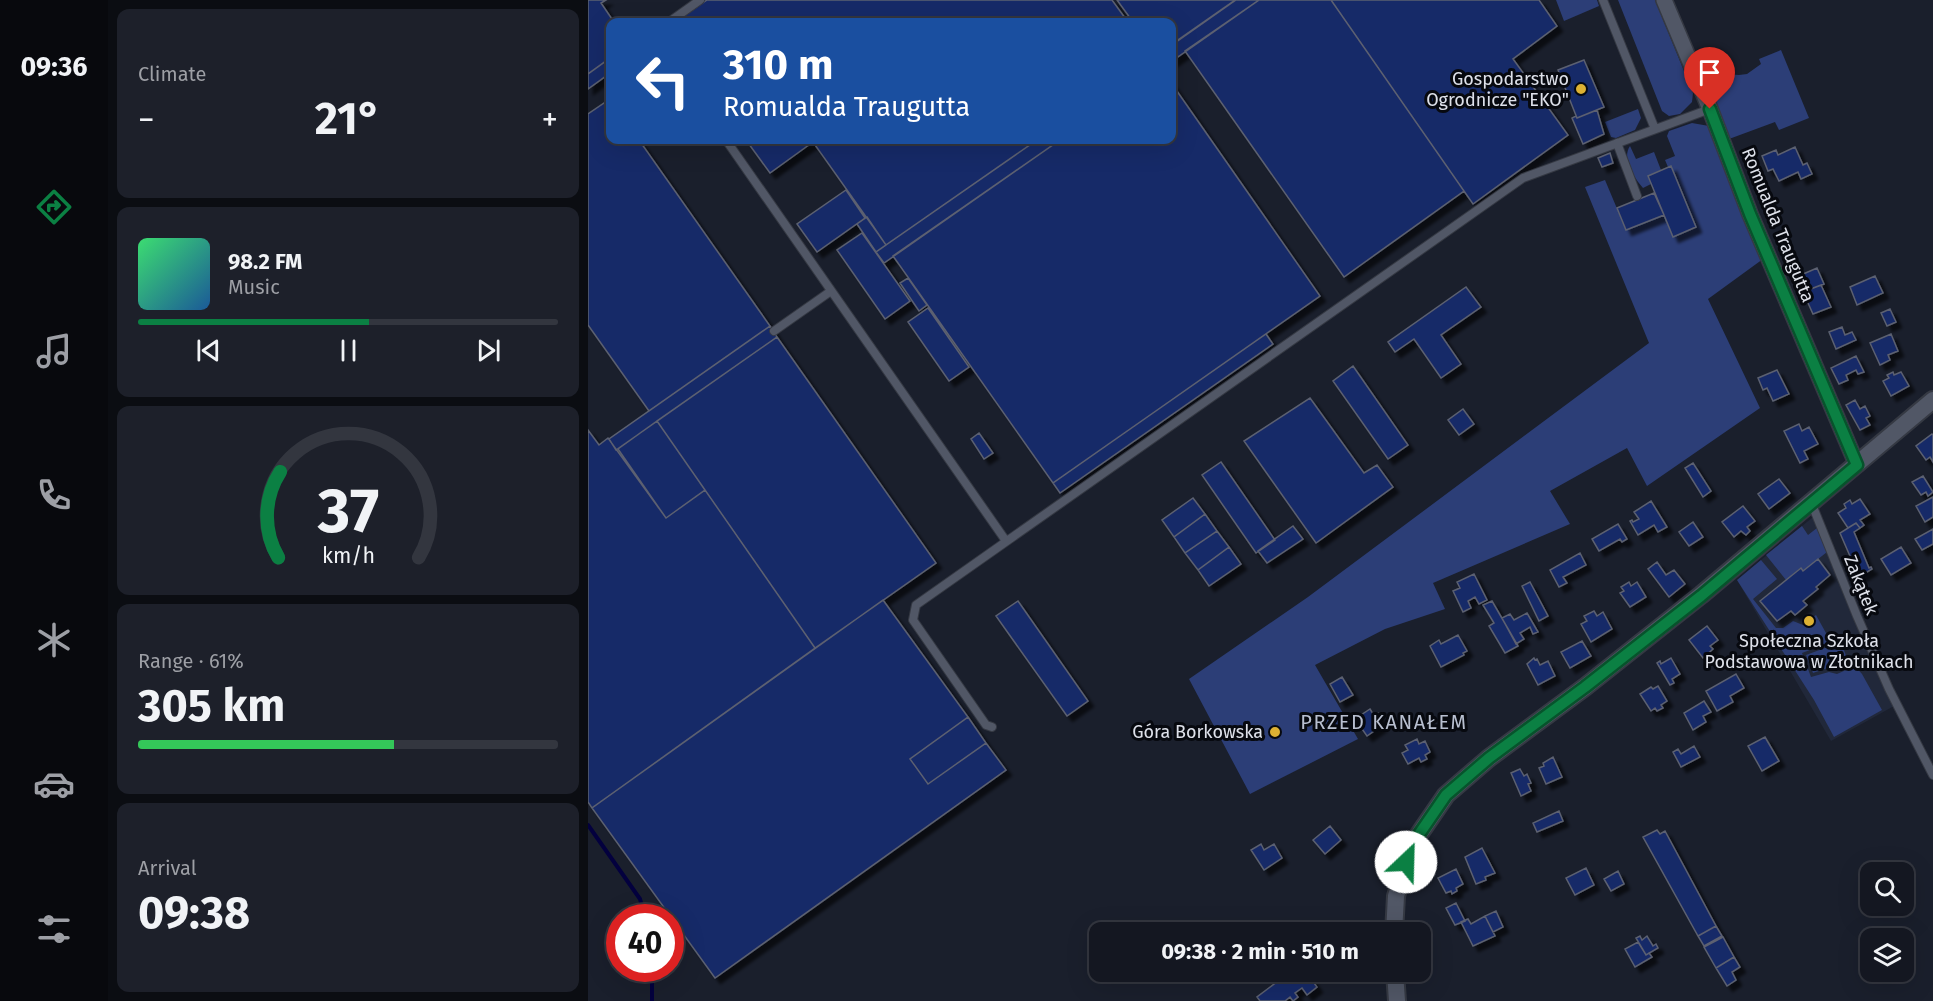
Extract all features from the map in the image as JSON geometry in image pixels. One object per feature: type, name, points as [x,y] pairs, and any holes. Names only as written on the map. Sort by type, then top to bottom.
[{"type":"street","name":"Romualda Traugutta","points":[[1664,0],[1710,109],[1750,214],[1857,465]]},
{"type":"street","points":[[1395,922],[1396,896],[1411,846],[1446,795],[1489,758],[1585,687],[1701,596],[1933,400]]},
{"type":"street","points":[[1396,982],[1397,1001]]},
{"type":"lane","points":[[675,18],[700,0]]},
{"type":"lane","points":[[1603,0],[1655,129]]},
{"type":"lane","points":[[992,727],[986,725],[913,620],[916,604],[1524,178],[1710,109]]},
{"type":"lane","points":[[1617,143],[1637,196]]},
{"type":"lane","points":[[729,144],[1006,541]]},
{"type":"lane","points":[[774,331],[831,291]]},
{"type":"lane","name":"Zakątek","points":[[1811,502],[1889,689],[1933,775]]},
{"type":"shaded area","points":[[1556,0],[1597,0],[1599,6],[1564,21]]},
{"type":"shaded area","points":[[1618,0],[1655,0],[1693,93],[1692,102],[1680,114],[1669,116],[1662,111]]},
{"type":"shaded area","points":[[1781,50],[1809,118],[1779,130],[1775,122],[1729,139],[1705,81],[1726,74],[1747,74],[1761,64],[1759,59]]},
{"type":"shaded area","points":[[1638,109],[1641,118],[1635,130],[1616,138],[1611,137],[1605,122]]},
{"type":"shaded area","points":[[1692,123],[1709,126],[1763,259],[1708,299],[1760,408],[1647,486],[1627,448],[1550,491],[1570,524],[1433,583],[1445,609],[1385,629],[1315,665],[1358,739],[1250,794],[1189,679],[1308,597],[1649,343],[1585,187],[1605,180],[1626,230],[1664,215],[1673,237],[1696,228],[1671,167],[1668,167],[1665,160],[1675,156],[1667,136],[1669,131]]},
{"type":"shaded area","points":[[1630,146],[1636,159],[1654,152],[1661,170],[1648,176],[1651,184],[1643,188],[1628,163]]},
{"type":"shaded area","name":"Społeczna Szkoła Podstawowa w Złotnikach","points":[[1813,517],[1894,706],[1831,741],[1737,580]]},
{"type":"shaded area","points":[[1802,526],[1808,535],[1817,528],[1827,552],[1803,571],[1800,568],[1786,580],[1766,555]]},
{"type":"shaded area","points":[[1761,560],[1777,579],[1753,599],[1776,628],[1783,628],[1793,621],[1803,625],[1816,615],[1831,642],[1802,653],[1811,677],[1829,672],[1837,674],[1855,666],[1882,710],[1834,737],[1814,700],[1737,580]]},
{"type":"shaded area","points":[[1841,642],[1848,661],[1813,673],[1806,655]]},
{"type":"building","points":[[588,0],[606,0],[601,3],[611,18],[606,18],[606,61],[588,74]]},
{"type":"building","points":[[707,0],[1112,0],[1125,18],[681,18]]},
{"type":"building","points":[[1117,0],[1235,0],[1176,41],[1176,18],[1130,18]]},
{"type":"building","points":[[1236,0],[1259,0],[1176,58],[1176,42]]},
{"type":"building","points":[[1259,0],[1331,0],[1464,191],[1344,277],[1185,51]]},
{"type":"building","points":[[1331,0],[1539,0],[1557,26],[1513,59],[1568,135],[1473,204]]},
{"type":"building","name":"Gospodarstwo Ogrodnicze \"EKO\"","points":[[1584,60],[1604,107],[1577,118],[1558,70]]},
{"type":"building","points":[[606,61],[606,76],[588,89],[588,74]]},
{"type":"building","points":[[1176,90],[1320,296],[1053,483],[893,256],[1054,144],[1176,144]]},
{"type":"building","points":[[606,102],[606,144],[642,144],[770,326],[649,411],[588,325],[588,114]]},
{"type":"building","points":[[1597,110],[1604,134],[1583,144],[1572,118]]},
{"type":"building","points":[[749,144],[810,144],[770,173]]},
{"type":"building","points":[[814,144],[1031,144],[886,245]]},
{"type":"building","points":[[1031,144],[1054,144],[884,263],[876,252]]},
{"type":"building","points":[[1795,147],[1803,165],[1807,163],[1812,174],[1801,179],[1798,172],[1779,181],[1773,169],[1768,171],[1762,156],[1776,150],[1778,155]]},
{"type":"building","points":[[1610,153],[1613,163],[1602,167],[1598,158]]},
{"type":"building","points":[[1671,166],[1696,227],[1673,237],[1648,176]]},
{"type":"building","points":[[846,190],[865,218],[817,252],[797,224]]},
{"type":"building","points":[[1654,193],[1664,215],[1626,230],[1617,208]]},
{"type":"building","points":[[867,217],[886,245],[876,252],[857,224]]},
{"type":"building","points":[[862,233],[910,301],[885,319],[837,250]]},
{"type":"building","points":[[1817,268],[1824,284],[1808,290],[1801,275]]},
{"type":"building","points":[[1875,276],[1883,293],[1857,305],[1850,287]]},
{"type":"building","points":[[908,278],[927,305],[919,311],[900,283]]},
{"type":"building","points":[[1821,285],[1831,307],[1813,314],[1803,292]]},
{"type":"building","points":[[1466,287],[1481,307],[1441,335],[1461,364],[1441,378],[1414,339],[1395,352],[1388,342]]},
{"type":"building","points":[[928,308],[969,367],[949,381],[908,322]]},
{"type":"building","points":[[1890,309],[1896,322],[1887,326],[1881,313]]},
{"type":"building","points":[[770,326],[777,337],[616,450],[609,439]]},
{"type":"building","points":[[1842,327],[1845,335],[1852,332],[1856,340],[1836,349],[1829,332]]},
{"type":"building","points":[[1266,334],[1273,344],[1060,493],[1053,483]]},
{"type":"building","points":[[1891,334],[1898,351],[1888,355],[1890,360],[1880,365],[1870,343]]},
{"type":"building","points":[[777,337],[936,563],[815,648],[657,421]]},
{"type":"building","points":[[1856,356],[1864,372],[1858,374],[1856,370],[1846,375],[1848,380],[1839,384],[1831,368]]},
{"type":"building","points":[[1353,366],[1408,445],[1388,459],[1333,381]]},
{"type":"building","points":[[1777,370],[1789,394],[1773,401],[1767,388],[1763,390],[1758,378]]},
{"type":"building","points":[[1893,372],[1894,375],[1901,372],[1909,386],[1891,396],[1883,381]]},
{"type":"building","points":[[1310,398],[1364,473],[1377,465],[1393,487],[1316,543],[1244,441]]},
{"type":"building","points":[[1855,400],[1860,409],[1865,406],[1870,416],[1866,418],[1870,425],[1860,430],[1846,405]]},
{"type":"building","points":[[1463,409],[1474,424],[1459,435],[1448,420]]},
{"type":"building","points":[[657,421],[705,490],[666,518],[618,449]]},
{"type":"building","points":[[1799,424],[1802,431],[1809,427],[1818,444],[1804,451],[1808,459],[1800,463],[1784,431]]},
{"type":"building","points":[[588,430],[599,445],[608,438],[666,518],[705,490],[815,648],[592,808],[588,802]]},
{"type":"building","points":[[979,433],[993,453],[984,459],[971,439]]},
{"type":"building","points":[[1932,434],[1933,462],[1930,457],[1926,460],[1916,446]]},
{"type":"building","points":[[1221,462],[1275,540],[1256,553],[1202,475]]},
{"type":"building","points":[[1693,463],[1711,491],[1703,497],[1685,468]]},
{"type":"building","points":[[1923,476],[1933,492],[1928,496],[1926,492],[1921,495],[1912,482]]},
{"type":"building","points":[[1779,479],[1790,493],[1769,509],[1758,494]]},
{"type":"building","points":[[1933,497],[1933,517],[1925,522],[1916,506]]},
{"type":"building","points":[[1193,498],[1205,514],[1174,537],[1162,520]]},
{"type":"building","points":[[1860,499],[1870,514],[1860,520],[1864,525],[1860,528],[1856,523],[1848,528],[1838,513],[1846,508],[1844,504],[1850,500],[1852,504]]},
{"type":"building","points":[[1651,501],[1667,527],[1658,532],[1654,525],[1638,535],[1630,521],[1639,519],[1634,512]]},
{"type":"building","points":[[1743,506],[1755,521],[1747,527],[1750,531],[1746,535],[1741,531],[1734,537],[1722,522]]},
{"type":"building","points":[[1205,514],[1217,531],[1185,553],[1174,537]]},
{"type":"building","points":[[1693,522],[1703,537],[1689,546],[1679,532]]},
{"type":"building","points":[[1856,523],[1860,528],[1854,532],[1869,568],[1872,569],[1859,577],[1840,533]]},
{"type":"building","points":[[1618,524],[1627,539],[1622,542],[1620,539],[1599,551],[1592,539]]},
{"type":"building","points":[[1293,526],[1303,539],[1267,563],[1258,551]]},
{"type":"building","points":[[1933,529],[1933,544],[1922,550],[1915,539]]},
{"type":"building","points":[[1217,531],[1229,547],[1198,570],[1185,553]]},
{"type":"building","points":[[1229,547],[1241,564],[1209,586],[1198,570]]},
{"type":"building","points":[[1901,547],[1911,563],[1891,575],[1881,559]]},
{"type":"building","points":[[1580,553],[1586,565],[1563,577],[1567,583],[1559,587],[1550,570]]},
{"type":"building","name":"Społeczna Szkoła Podstawowa w Złotnikach","points":[[1818,559],[1830,575],[1803,601],[1807,605],[1795,615],[1791,611],[1777,621],[1760,601],[1801,568],[1803,571]]},
{"type":"building","points":[[1657,562],[1666,575],[1674,570],[1685,584],[1669,597],[1648,569]]},
{"type":"building","points":[[1474,574],[1487,600],[1479,604],[1475,597],[1468,601],[1471,608],[1463,612],[1453,591],[1460,588],[1457,582]]},
{"type":"building","points":[[1530,582],[1548,616],[1539,621],[1522,586]]},
{"type":"building","points":[[1629,582],[1631,586],[1637,582],[1646,597],[1630,607],[1620,593],[1624,591],[1621,587]]},
{"type":"building","points":[[883,600],[968,717],[910,759],[928,784],[986,743],[1006,770],[715,978],[684,935],[684,904],[661,904],[592,808]]},
{"type":"building","points":[[1018,601],[1088,701],[1067,716],[996,616]]},
{"type":"building","points":[[1492,601],[1518,646],[1505,653],[1489,626],[1494,623],[1483,605]]},
{"type":"building","points":[[1594,611],[1597,616],[1603,612],[1612,629],[1591,642],[1581,624],[1587,621],[1584,616]]},
{"type":"building","points":[[1527,613],[1538,632],[1533,634],[1530,627],[1520,633],[1524,639],[1516,644],[1502,618],[1510,614],[1514,620]]},
{"type":"building","points":[[1707,626],[1718,640],[1710,646],[1713,649],[1703,658],[1689,640]]},
{"type":"building","points":[[1458,635],[1467,651],[1463,653],[1464,655],[1441,667],[1430,646],[1439,640],[1441,644]]},
{"type":"building","points":[[1582,641],[1591,656],[1570,668],[1561,652]]},
{"type":"building","points":[[1534,658],[1540,665],[1548,661],[1555,676],[1538,685],[1527,664]]},
{"type":"building","points":[[1671,658],[1680,674],[1672,679],[1674,683],[1670,685],[1657,663],[1660,661],[1661,664]]},
{"type":"building","points":[[1736,674],[1744,688],[1730,696],[1733,702],[1717,711],[1706,691]]},
{"type":"building","points":[[1342,677],[1353,695],[1340,702],[1330,684]]},
{"type":"building","points":[[1658,686],[1667,701],[1661,705],[1663,708],[1657,711],[1655,708],[1651,711],[1640,694],[1651,687],[1653,689]]},
{"type":"building","points":[[1704,701],[1711,712],[1703,716],[1706,722],[1693,730],[1684,713]]},
{"type":"building","points":[[1370,709],[1373,714],[1378,713],[1381,726],[1367,736],[1355,719]]},
{"type":"building","points":[[968,717],[986,743],[928,784],[910,759]]},
{"type":"building","points":[[1765,737],[1779,761],[1762,771],[1748,746]]},
{"type":"building","points":[[1417,739],[1419,744],[1425,741],[1430,752],[1425,755],[1427,759],[1421,762],[1419,758],[1408,764],[1402,753],[1408,750],[1405,745]]},
{"type":"building","points":[[1694,746],[1700,757],[1681,767],[1673,752],[1678,749],[1681,754]]},
{"type":"building","points":[[1553,757],[1562,777],[1546,784],[1539,768]]},
{"type":"building","points":[[1520,769],[1524,776],[1527,774],[1531,783],[1528,784],[1531,791],[1521,796],[1511,773]]},
{"type":"building","points":[[1559,811],[1563,821],[1537,832],[1533,823]]},
{"type":"building","points":[[1330,826],[1341,840],[1325,854],[1313,840]]},
{"type":"building","points":[[1657,830],[1660,834],[1665,831],[1716,926],[1698,936],[1643,837]]},
{"type":"building","points":[[1261,844],[1264,850],[1274,844],[1282,858],[1264,870],[1251,850]]},
{"type":"building","points":[[1482,848],[1495,873],[1476,884],[1465,857]]},
{"type":"building","points":[[1586,868],[1594,885],[1575,895],[1566,878]]},
{"type":"building","points":[[1456,869],[1463,884],[1452,894],[1451,891],[1446,893],[1438,878]]},
{"type":"building","points":[[1618,871],[1624,884],[1611,891],[1604,879]]},
{"type":"building","points":[[1456,903],[1465,921],[1455,925],[1446,908]]},
{"type":"building","points":[[1496,911],[1503,927],[1493,932],[1485,916]]},
{"type":"building","points":[[1485,916],[1495,936],[1473,946],[1461,922],[1468,919],[1471,924]]},
{"type":"building","points":[[1716,926],[1722,936],[1704,946],[1698,936]]},
{"type":"building","points":[[1640,936],[1642,940],[1647,936],[1653,946],[1656,944],[1658,948],[1646,955],[1636,938]]},
{"type":"building","points":[[1723,937],[1734,957],[1716,968],[1704,947]]},
{"type":"building","points":[[1638,942],[1646,955],[1649,953],[1652,957],[1635,967],[1625,949]]},
{"type":"building","points":[[1734,957],[1740,967],[1732,972],[1736,980],[1727,986],[1716,968]]},
{"type":"building","points":[[1277,982],[1313,982],[1317,987],[1307,995],[1302,988],[1295,993],[1298,997],[1293,1001],[1290,997],[1285,1001],[1260,1001],[1257,997]]},
{"type":"waterway","points":[[588,825],[641,904]]},
{"type":"waterway","points":[[652,982],[652,1001]]},
{"type":"place","name":"Gospodarstwo Ogrodnicze \"EKO\"","points":[[1581,89]]},
{"type":"place","name":"Społeczna Szkoła Podstawowa w Złotnikach","points":[[1809,621]]},
{"type":"place","name":"Góra Borkowska","points":[[1275,732]]},
{"type":"district","name":"PRZED KANAŁEM","points":[[1384,722]]},
{"type":"route","points":[[1406,862],[1411,846],[1446,795],[1489,758],[1585,687],[1701,596],[1857,465],[1750,214],[1710,109]]}]
